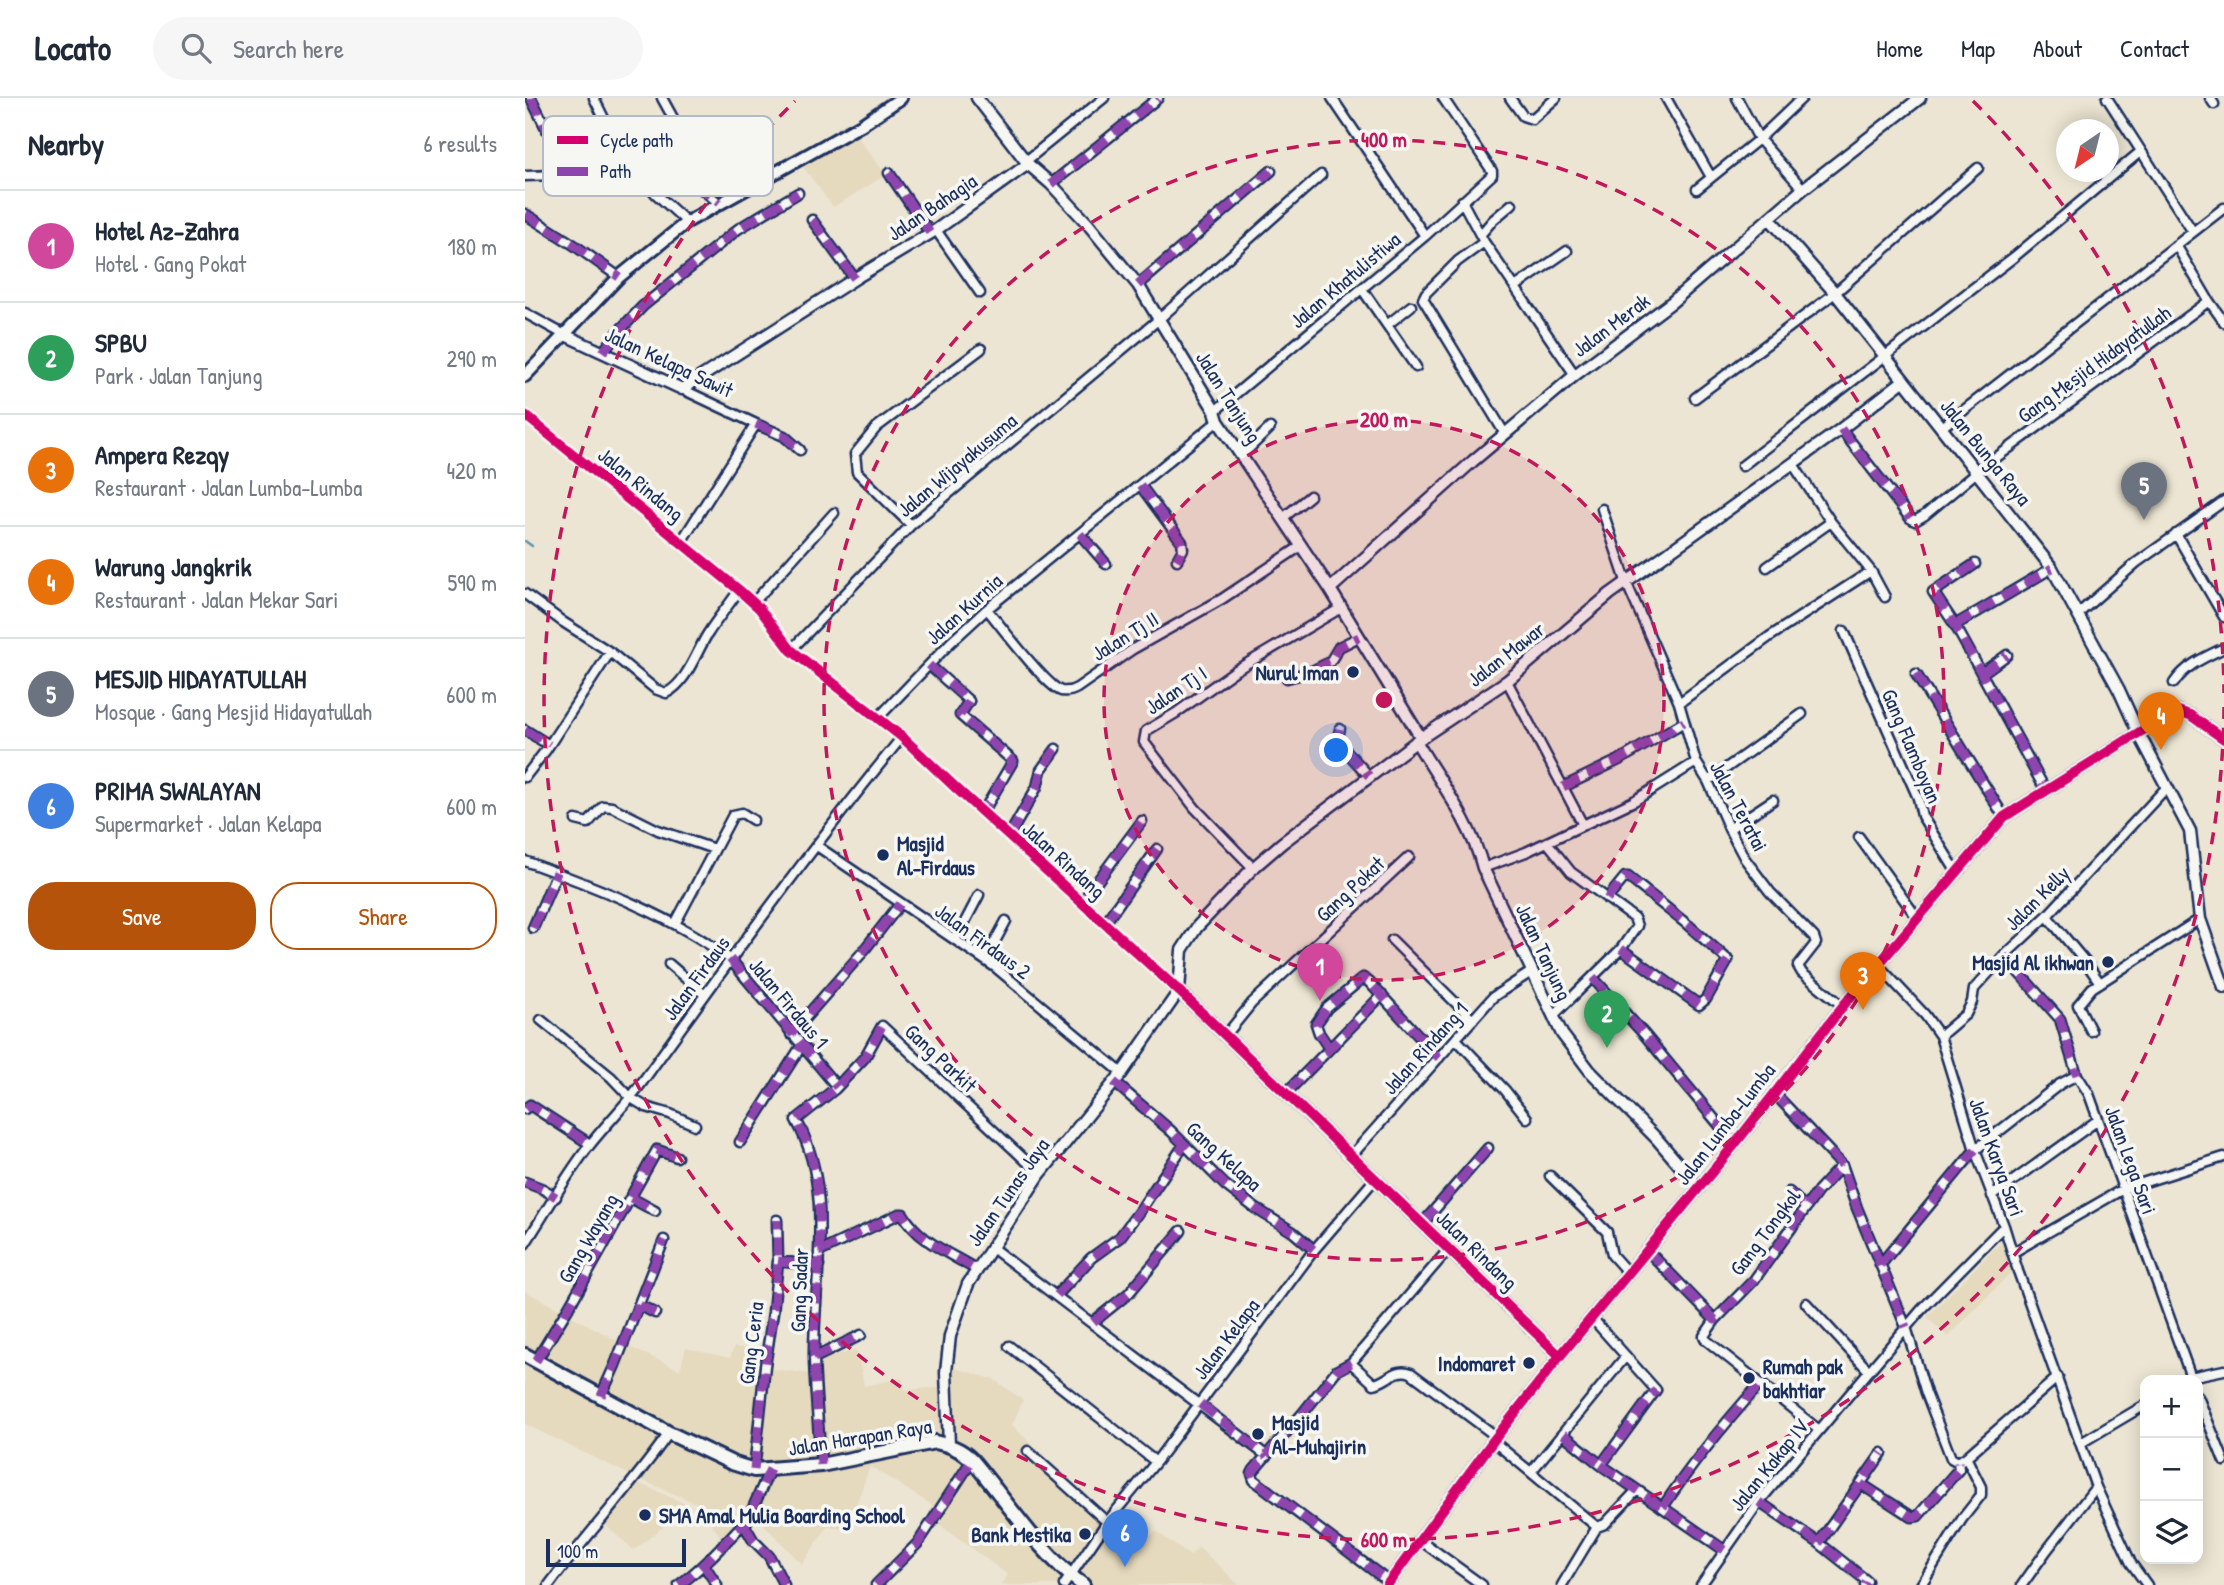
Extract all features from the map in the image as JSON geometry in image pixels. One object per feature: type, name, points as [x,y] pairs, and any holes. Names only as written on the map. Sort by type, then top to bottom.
[{"type":"main road","name":"Jalan Kelapa Sawit","points":[[773,174],[861,125],[901,98]]},
{"type":"main road","name":"Jalan Kelapa Sawit","points":[[525,376],[619,277],[687,222],[733,196]]},
{"type":"main road","name":"Jalan Harapan Raya","points":[[531,1358],[669,1433],[732,1463],[754,1470],[821,1465],[935,1442],[949,1445],[972,1460],[1067,1581],[1083,1585]]},
{"type":"street","points":[[531,98],[543,122]]},
{"type":"street","points":[[594,98],[603,116]]},
{"type":"street","points":[[662,98],[672,116]]},
{"type":"street","name":"Jalan Tanjung","points":[[977,98],[1027,162],[1088,224],[1138,285],[1217,416],[1330,589],[1464,820],[1478,849],[1483,868],[1562,1034],[1590,1071],[1657,1139],[1699,1188]]},
{"type":"street","points":[[1027,162],[1104,98]]},
{"type":"street","points":[[1051,184],[1157,98]]},
{"type":"street","points":[[1332,98],[1425,236]]},
{"type":"street","name":"Jalan Khatulistiwa","points":[[1217,416],[1492,176],[1492,171],[1443,98]]},
{"type":"street","points":[[1510,98],[1523,116],[1532,118],[1556,98]]},
{"type":"street","points":[[1665,98],[1711,177]]},
{"type":"street","points":[[1737,98],[1759,139],[1803,188]]},
{"type":"street","points":[[1697,189],[1759,139],[1802,98]]},
{"type":"street","name":"Jalan Merak","points":[[1330,589],[1575,375],[1672,302],[1803,188],[1920,98]]},
{"type":"street","points":[[2107,98],[2193,232]]},
{"type":"street","points":[[1742,466],[2014,257],[2140,152]]},
{"type":"street","name":"Jalan Bahagia","points":[[682,390],[933,231],[1027,162]]},
{"type":"street","points":[[1695,398],[1835,293],[1978,168]]},
{"type":"street","points":[[1138,285],[1271,171]]},
{"type":"street","points":[[889,173],[980,293]]},
{"type":"street","name":"Jalan Wijayakusuma","points":[[790,650],[911,525],[1158,320],[1321,174]]},
{"type":"street","points":[[525,176],[543,175]]},
{"type":"street","points":[[603,352],[643,306],[720,243],[738,229],[798,194]]},
{"type":"street","points":[[658,196],[687,222]]},
{"type":"street","points":[[709,196],[719,204]]},
{"type":"street","points":[[1462,201],[1483,238],[1575,375]]},
{"type":"street","points":[[1505,434],[1423,299],[1483,238],[1493,220],[1512,204]]},
{"type":"street","points":[[1941,428],[2224,208]]},
{"type":"street","points":[[525,214],[619,277]]},
{"type":"street","name":"Jalan Bunga Raya","points":[[1770,219],[1835,293],[2052,568],[2119,690],[2190,831],[2200,919],[2224,987]]},
{"type":"street","points":[[812,220],[855,279]]},
{"type":"street","points":[[2176,245],[2224,322]]},
{"type":"street","points":[[1515,287],[1567,251]]},
{"type":"street","points":[[1362,289],[1416,367]]},
{"type":"street","name":"Gang Mesjid Hidayatullah","points":[[1841,429],[1913,520],[1925,515],[1978,471],[2209,301]]},
{"type":"street","points":[[1387,325],[1411,306]]},
{"type":"street","points":[[525,313],[565,335]]},
{"type":"street","name":"Jalan Kelapa Sawit","points":[[565,335],[784,436],[800,450]]},
{"type":"street","points":[[911,525],[857,472],[855,454],[877,427],[981,349]]},
{"type":"street","name":"Jalan Mawar","points":[[1179,991],[1182,950],[1197,927],[1252,868],[1418,739],[1507,681],[1610,594],[1793,464],[1903,381]]},
{"type":"street","name":"Jalan Rindang","points":[[525,415],[754,602],[790,650],[902,737],[1105,923],[1287,1093],[1560,1356]]},
{"type":"street","name":"Jalan Kurnia","points":[[878,718],[987,609],[1140,485],[1217,416]]},
{"type":"street","points":[[681,542],[756,424]]},
{"type":"street","points":[[1242,455],[1270,428]]},
{"type":"street","points":[[1793,464],[1831,522],[1871,571],[1885,597]]},
{"type":"street","points":[[1140,485],[1182,542],[1183,549],[1177,560]]},
{"type":"street","points":[[1283,518],[1310,496]]},
{"type":"street","points":[[2078,614],[2136,564],[2224,501]]},
{"type":"street","name":"Jalan Teratai","points":[[1602,509],[1627,584],[1679,703],[1696,762],[1708,781],[1728,829],[1745,859],[1770,892],[1814,937],[1816,943],[1798,966],[1801,973],[1843,1006]]},
{"type":"street","points":[[754,602],[834,513]]},
{"type":"street","points":[[1767,567],[1831,522]]},
{"type":"street","points":[[1080,534],[1106,564]]},
{"type":"street","points":[[2176,534],[2224,617]]},
{"type":"street","name":"Jalan Tj II","points":[[987,609],[1037,668],[1059,690],[1069,692],[1133,649],[1222,599],[1301,546]]},
{"type":"street","points":[[1975,564],[1933,592],[1955,625],[2046,791]]},
{"type":"street","points":[[1955,625],[2052,568]]},
{"type":"street","points":[[1679,703],[1769,637],[1871,571]]},
{"type":"street","points":[[525,594],[610,652],[655,689],[666,693],[673,690],[708,632],[739,590]]},
{"type":"street","name":"Jalan Tj I","points":[[1252,868],[1195,808],[1144,742],[1146,731],[1236,670],[1341,608]]},
{"type":"street","name":"Gang Flamboyan","points":[[1844,631],[1918,797],[1922,816],[1957,871]]},
{"type":"street","points":[[1287,678],[1310,672],[1330,662],[1339,647],[1359,637]]},
{"type":"street","points":[[2174,683],[2181,673],[2193,664],[2224,648]]},
{"type":"street","points":[[525,777],[549,746],[610,652]]},
{"type":"street","points":[[1982,673],[2007,655]]},
{"type":"street","points":[[929,665],[969,701],[960,715],[1013,761],[983,813]]},
{"type":"street","points":[[1916,674],[2004,817]]},
{"type":"street","points":[[1507,681],[1583,825]]},
{"type":"street","name":"Jalan Lumba-Lumba","points":[[1388,1583],[1560,1356],[1735,1144],[1843,1006],[2004,817],[2175,710],[2190,715],[2224,739]]},
{"type":"street","points":[[1708,781],[1802,714]]},
{"type":"street","points":[[1563,787],[1619,760],[1684,722]]},
{"type":"street","points":[[1339,729],[1337,741],[1369,776]]},
{"type":"street","points":[[525,730],[549,746]]},
{"type":"street","name":"Jalan Firdaus","points":[[525,1244],[590,1144],[631,1098],[730,959],[844,808],[902,737]]},
{"type":"street","points":[[1009,836],[1037,787],[1041,770],[1056,748]]},
{"type":"street","points":[[1483,868],[1547,842],[1634,801],[1696,762]]},
{"type":"street","name":"Jalan Kelly","points":[[1940,1036],[1966,1014],[1974,989],[2004,956],[2047,916],[2167,787]]},
{"type":"street","points":[[1728,829],[1773,800]]},
{"type":"street","points":[[576,820],[588,823],[603,806],[612,807],[658,830],[714,849]]},
{"type":"street","points":[[675,924],[733,815],[742,813],[753,820]]},
{"type":"street","points":[[1081,902],[1142,821]]},
{"type":"street","points":[[1859,837],[1918,919]]},
{"type":"street","points":[[1547,842],[1571,872],[1634,918],[1637,926],[1621,950],[1553,1016]]},
{"type":"street","name":"Jalan Firdaus 2","points":[[817,846],[985,960],[1122,1073]]},
{"type":"street","points":[[1105,923],[1157,849]]},
{"type":"street","name":"Gang Pokat","points":[[1226,1035],[1252,1003],[1409,857]]},
{"type":"street","name":"Jalan Firdaus 1","points":[[525,860],[675,924],[730,959],[837,1087]]},
{"type":"street","points":[[533,928],[557,872]]},
{"type":"street","points":[[1607,899],[1622,879],[1628,877],[1728,960],[1706,999],[1699,1006],[1621,950]]},
{"type":"street","points":[[956,939],[979,895]]},
{"type":"street","points":[[791,1034],[861,954],[900,904]]},
{"type":"street","points":[[2047,916],[2100,983]]},
{"type":"street","points":[[2091,1031],[2078,1005],[2092,988],[2200,919]]},
{"type":"street","points":[[985,960],[1006,921]]},
{"type":"street","points":[[1392,940],[1473,1020]]},
{"type":"street","name":"Jalan Lega Sari","points":[[2004,956],[2060,1019],[2077,1075],[2089,1094],[2188,1375]]},
{"type":"street","points":[[669,964],[705,995]]},
{"type":"street","name":"Jalan Karya Sari","points":[[1878,965],[1925,1015],[1940,1036],[1975,1150],[2096,1487],[2131,1563],[2147,1585]]},
{"type":"street","name":"Jalan Rindang 1","points":[[1352,1155],[1493,997],[1531,972]]},
{"type":"street","points":[[1329,1048],[1318,1033],[1316,1024],[1327,1008],[1363,978],[1439,1058]]},
{"type":"street","points":[[1593,978],[1644,1034],[1735,1144]]},
{"type":"street","name":"Jalan Tunas Jaya","points":[[949,1445],[946,1372],[950,1336],[968,1284],[1041,1174],[1122,1073],[1179,991]]},
{"type":"street","points":[[1287,1093],[1382,995]]},
{"type":"street","points":[[541,1020],[611,1077],[631,1098],[646,1107],[695,1125]]},
{"type":"street","name":"Gang Parkit","points":[[796,1120],[837,1087],[866,1057],[883,1026],[1041,1174]]},
{"type":"street","points":[[1456,1039],[1505,1090],[1527,1118]]},
{"type":"street","points":[[740,1142],[802,1045]]},
{"type":"street","points":[[1880,1265],[1975,1150],[2060,1084],[2077,1075]]},
{"type":"street","name":"Gang Kelapa","points":[[1114,1082],[1225,1185],[1293,1232],[1314,1250]]},
{"type":"street","points":[[1774,1093],[1842,1165],[1906,1327],[1926,1393],[1951,1458],[1962,1460],[1981,1487],[1981,1495],[1920,1585]]},
{"type":"street","points":[[525,1109],[530,1105],[590,1144]]},
{"type":"street","name":"Gang Sadar","points":[[796,1120],[814,1162],[818,1206],[819,1266],[814,1358],[821,1465]]},
{"type":"street","points":[[1992,1196],[2098,1120]]},
{"type":"street","points":[[1057,1295],[1091,1258],[1120,1237],[1184,1145]]},
{"type":"street","points":[[1423,1223],[1488,1147]]},
{"type":"street","name":"Gang Wayang","points":[[531,1358],[631,1198],[657,1150],[677,1157]]},
{"type":"street","points":[[2012,1253],[2123,1189],[2224,1157]]},
{"type":"street","name":"Gang Tongkol","points":[[1715,1320],[1753,1280],[1818,1191],[1842,1165]]},
{"type":"street","points":[[1550,1176],[1607,1232],[1612,1255],[1628,1273]]},
{"type":"street","name":"Jalan Kelapa","points":[[1067,1581],[1107,1522],[1156,1462],[1314,1250],[1375,1179]]},
{"type":"street","points":[[525,1182],[556,1197]]},
{"type":"street","points":[[1789,1192],[1806,1208]]},
{"type":"street","points":[[631,1198],[655,1211]]},
{"type":"street","points":[[819,1252],[899,1213],[929,1241],[977,1270]]},
{"type":"street","name":"Gang Ceria","points":[[754,1470],[778,1261],[778,1220]]},
{"type":"street","name":"Jalan Kakap IV","points":[[1701,1585],[1759,1502],[1868,1371],[1906,1327],[2004,1226]]},
{"type":"street","points":[[1093,1322],[1129,1293],[1181,1231]]},
{"type":"street","points":[[601,1396],[664,1240]]},
{"type":"street","points":[[991,1247],[1267,1456]]},
{"type":"street","points":[[1388,1583],[1254,1480],[1252,1474],[1336,1371],[1352,1363],[1448,1250]]},
{"type":"street","points":[[1648,1251],[1715,1320],[1704,1336],[1706,1340],[1819,1430]]},
{"type":"street","points":[[778,1261],[819,1266]]},
{"type":"street","points":[[1806,1303],[1868,1371]]},
{"type":"street","points":[[639,1305],[655,1313]]},
{"type":"street","points":[[1592,1318],[1656,1390],[1601,1465]]},
{"type":"street","points":[[814,1358],[861,1335]]},
{"type":"street","points":[[1009,1346],[1156,1462]]},
{"type":"street","points":[[1531,1472],[1626,1356]]},
{"type":"street","points":[[1352,1363],[1374,1384],[1397,1372],[1404,1370],[1411,1373],[1495,1439],[1597,1527]]},
{"type":"street","points":[[2203,1375],[2224,1370]]},
{"type":"street","points":[[1861,1484],[1912,1517],[1917,1516],[1951,1480],[1962,1460],[2058,1377]]},
{"type":"street","points":[[1663,1507],[1724,1424],[1761,1384]]},
{"type":"street","points":[[2081,1443],[2140,1408]]},
{"type":"street","points":[[2203,1408],[2224,1461]]},
{"type":"street","points":[[549,1585],[583,1540],[639,1476],[669,1433]]},
{"type":"street","points":[[1563,1434],[1601,1465],[1724,1550]]},
{"type":"street","points":[[1028,1451],[1107,1522]]},
{"type":"street","points":[[1819,1543],[1882,1453]]},
{"type":"street","points":[[876,1585],[918,1543],[972,1460]]},
{"type":"street","points":[[745,1526],[769,1469]]},
{"type":"street","points":[[2022,1585],[2096,1487]]},
{"type":"street","points":[[1562,1585],[1597,1527],[1605,1524],[1637,1490]]},
{"type":"street","points":[[1759,1502],[1819,1543],[1866,1583]]},
{"type":"street","points":[[679,1585],[704,1565],[741,1526],[745,1526]]},
{"type":"street","points":[[745,1526],[753,1540],[769,1556],[784,1585]]},
{"type":"street","points":[[1420,1540],[1482,1585]]},
{"type":"street","points":[[704,1565],[717,1585]]},
{"type":"shaded area","points":[[853,131],[886,175],[833,207],[801,164]]},
{"type":"shaded area","points":[[2007,1236],[2019,1264],[1948,1337],[1927,1317]]},
{"type":"shaded area","points":[[525,1291],[627,1346],[680,1370],[686,1348],[730,1358],[734,1347],[763,1351],[763,1368],[821,1375],[819,1358],[857,1351],[864,1386],[902,1378],[905,1390],[951,1387],[951,1367],[993,1379],[1023,1400],[1012,1425],[1105,1517],[1113,1507],[1151,1536],[1156,1531],[1190,1556],[1199,1547],[1239,1585],[1001,1585],[1008,1575],[928,1516],[935,1507],[870,1466],[847,1530],[828,1526],[802,1564],[749,1509],[740,1523],[723,1540],[698,1504],[630,1475],[525,1424]]},
{"type":"shaded area","name":"SMA Amal Mulia Boarding School","points":[[636,1482],[690,1506],[634,1550],[604,1524]]},
{"type":"waterway","points":[[525,541],[532,546]]},
{"type":"marked path","points":[[531,98],[543,122]]},
{"type":"marked path","points":[[1051,184],[1158,98]]},
{"type":"marked path","points":[[1138,285],[1271,171]]},
{"type":"marked path","points":[[889,173],[930,233]]},
{"type":"marked path","points":[[603,352],[643,306],[738,229],[798,193]]},
{"type":"marked path","points":[[710,196],[719,203]]},
{"type":"marked path","points":[[525,214],[619,277]]},
{"type":"marked path","points":[[812,220],[855,279]]},
{"type":"marked path","points":[[756,424],[784,436],[800,450]]},
{"type":"marked path","points":[[1841,429],[1910,518]]},
{"type":"marked path","points":[[1140,485],[1182,542],[1183,549],[1177,560]]},
{"type":"marked path","points":[[1080,534],[1106,564]]},
{"type":"marked path","points":[[1975,564],[1933,592],[1955,625],[2046,791]]},
{"type":"marked path","points":[[1955,625],[2052,568]]},
{"type":"marked path","points":[[1287,678],[1310,672],[1330,662],[1339,647],[1359,637]]},
{"type":"marked path","points":[[1982,673],[2007,655]]},
{"type":"marked path","points":[[929,665],[969,701],[960,715],[1013,761],[983,812]]},
{"type":"marked path","points":[[1916,674],[2004,817]]},
{"type":"marked path","points":[[1563,787],[1619,760],[1684,722]]},
{"type":"marked path","points":[[1340,729],[1337,741],[1369,776]]},
{"type":"marked path","points":[[525,730],[549,745]]},
{"type":"marked path","points":[[1009,836],[1037,787],[1041,770],[1056,749]]},
{"type":"marked path","points":[[1082,902],[1142,821]]},
{"type":"marked path","points":[[1105,923],[1157,849]]},
{"type":"marked path","points":[[533,928],[557,872]]},
{"type":"marked path","points":[[1607,899],[1625,877],[1628,877],[1728,960],[1706,999],[1699,1005],[1621,949]]},
{"type":"marked path","points":[[791,1034],[861,954],[900,904]]},
{"type":"marked path","points":[[2004,956],[2060,1019],[2077,1075]]},
{"type":"marked path","points":[[730,959],[837,1087]]},
{"type":"marked path","points":[[1329,1048],[1316,1024],[1327,1008],[1363,978],[1439,1058]]},
{"type":"marked path","points":[[1593,978],[1644,1034],[1735,1144]]},
{"type":"marked path","points":[[1287,1092],[1382,995]]},
{"type":"marked path","points":[[821,1465],[814,1358],[819,1206],[816,1176],[808,1147],[796,1120],[835,1089],[865,1057],[882,1026]]},
{"type":"marked path","points":[[740,1142],[802,1045]]},
{"type":"marked path","points":[[1114,1082],[1171,1131],[1225,1185],[1293,1232],[1314,1250]]},
{"type":"marked path","points":[[1774,1093],[1842,1165],[1906,1327]]},
{"type":"marked path","points":[[525,1109],[530,1105],[590,1144]]},
{"type":"marked path","points":[[1057,1295],[1091,1258],[1120,1237],[1184,1145]]},
{"type":"marked path","points":[[1423,1223],[1488,1148]]},
{"type":"marked path","points":[[536,1361],[657,1150],[677,1157]]},
{"type":"marked path","points":[[1880,1265],[1975,1150]]},
{"type":"marked path","points":[[1648,1251],[1715,1320],[1754,1280],[1818,1191],[1842,1165]]},
{"type":"marked path","points":[[525,1182],[556,1197]]},
{"type":"marked path","points":[[1789,1192],[1806,1208]]},
{"type":"marked path","points":[[631,1198],[655,1211]]},
{"type":"marked path","points":[[819,1252],[903,1214],[909,1224],[926,1239],[977,1270]]},
{"type":"marked path","points":[[754,1470],[778,1261],[777,1220]]},
{"type":"marked path","points":[[1093,1322],[1129,1293],[1181,1231]]},
{"type":"marked path","points":[[601,1396],[664,1240]]},
{"type":"marked path","points":[[778,1261],[819,1266]]},
{"type":"marked path","points":[[639,1305],[655,1313]]},
{"type":"marked path","points":[[814,1358],[861,1335]]},
{"type":"marked path","points":[[1351,1363],[1336,1371],[1252,1474],[1254,1480],[1389,1582]]},
{"type":"marked path","points":[[1663,1507],[1709,1444],[1760,1384]]},
{"type":"marked path","points":[[1563,1434],[1601,1465],[1656,1390]]},
{"type":"marked path","points":[[1200,1404],[1267,1456]]},
{"type":"marked path","points":[[1819,1543],[1882,1453]]},
{"type":"marked path","points":[[876,1585],[918,1543],[972,1460]]},
{"type":"marked path","points":[[1861,1484],[1912,1517],[1918,1516],[1959,1469],[1958,1462]]},
{"type":"marked path","points":[[1601,1465],[1724,1550]]},
{"type":"marked path","points":[[679,1585],[741,1526],[745,1526],[770,1469]]},
{"type":"marked path","points":[[1759,1502],[1819,1543],[1867,1581],[1865,1585]]},
{"type":"marked path","points":[[745,1526],[753,1540],[769,1556],[784,1585]]},
{"type":"marked path","points":[[704,1565],[717,1585]]},
{"type":"cycle path","points":[[525,415],[739,590],[759,608],[791,650],[902,737],[1179,991],[1560,1356]]},
{"type":"cycle path","points":[[1387,1585],[1493,1441],[1560,1356],[1735,1144],[1843,1006],[2004,817],[2175,710],[2190,715],[2224,739]]},
{"type":"place","name":"MESJID HIDAYATULLAH","points":[[2144,520]]},
{"type":"place","name":"Nurul Iman","points":[[1353,672]]},
{"type":"place","name":"Warung Jangkrik","points":[[2161,750]]},
{"type":"place","name":"Masjid Al-Firdaus","points":[[883,855]]},
{"type":"place","name":"Masjid Al ikhwan","points":[[2108,962]]},
{"type":"place","name":"Hotel Az-Zahra","points":[[1320,1001]]},
{"type":"place","name":"Ampera Rezqy","points":[[1863,1010]]},
{"type":"place","name":"SPBU","points":[[1607,1048]]},
{"type":"place","name":"Indomaret","points":[[1529,1363]]},
{"type":"place","name":"Rumah pak bakhtiar","points":[[1749,1378]]},
{"type":"place","name":"Masjid Al-Muhajirin","points":[[1258,1434]]},
{"type":"place","name":"SMA Amal Mulia Boarding School","points":[[645,1515]]},
{"type":"place","name":"Bank Mestika","points":[[1085,1534]]},
{"type":"place","name":"PRIMA SWALAYAN","points":[[1125,1567]]}]
